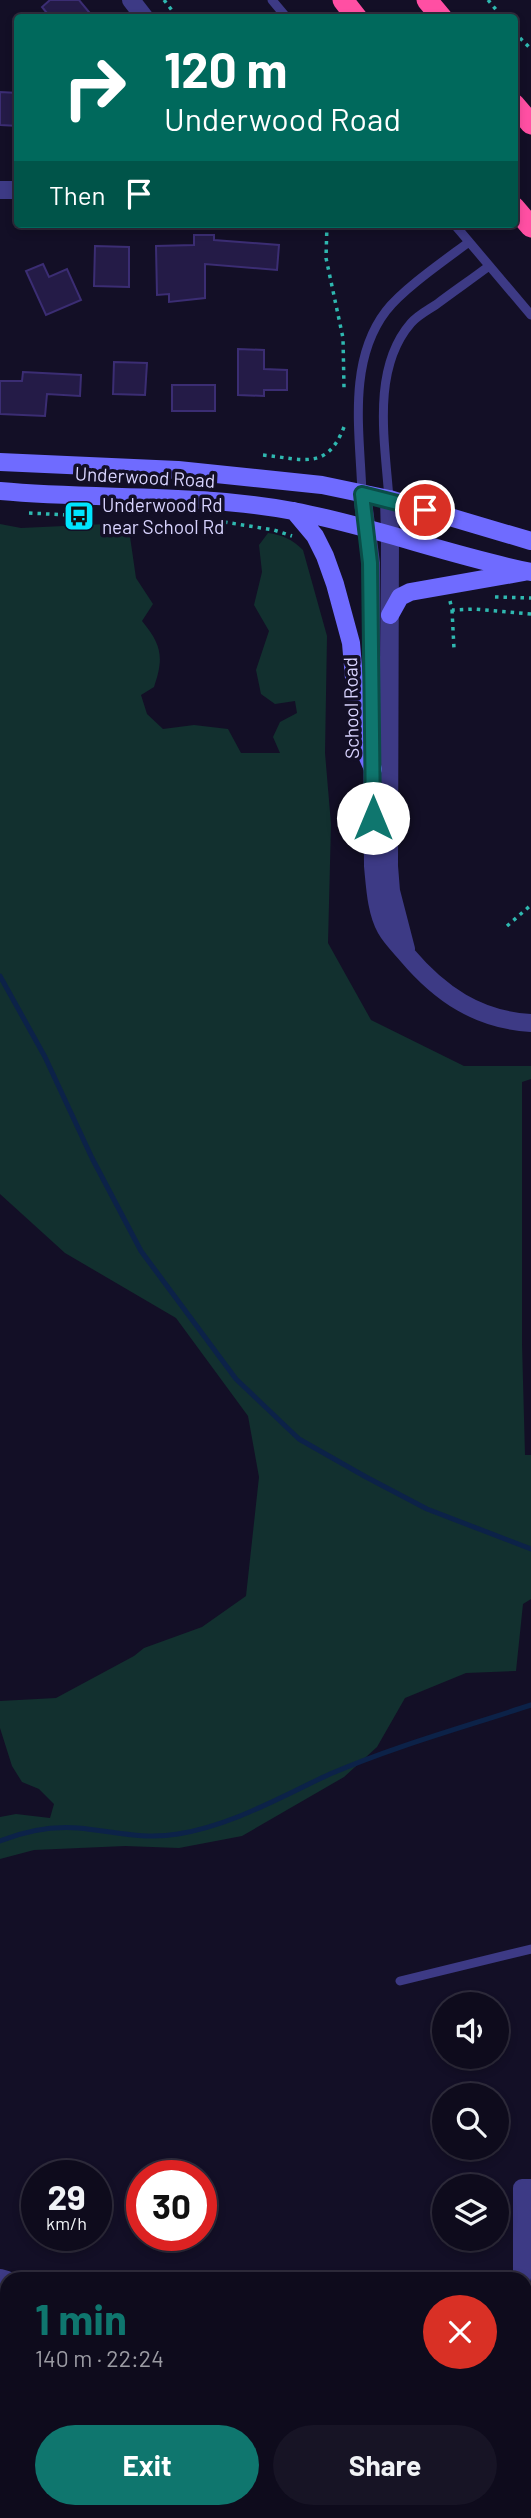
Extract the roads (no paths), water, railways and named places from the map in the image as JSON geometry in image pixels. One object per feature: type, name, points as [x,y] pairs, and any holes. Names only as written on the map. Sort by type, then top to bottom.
[{"type":"highway","points":[[342,0],[354,14]]},
{"type":"highway","points":[[427,0],[439,14]]},
{"type":"highway","points":[[518,109],[531,124]]},
{"type":"highway","points":[[518,212],[531,227]]},
{"type":"main road","name":"Underwood Road","points":[[0,462],[178,470],[322,485],[388,499],[531,541]]},
{"type":"main road","name":"Underwood Road","points":[[0,491],[174,498],[293,511],[529,572]]},
{"type":"main road","points":[[293,511],[315,536],[326,556],[335,584],[351,643],[359,737],[373,769]]},
{"type":"main road","points":[[390,615],[400,597],[410,592],[529,572]]},
{"type":"street","points":[[131,0],[142,14]]},
{"type":"street","name":"School Road","points":[[362,494],[370,563],[373,866],[376,894],[386,929],[427,979],[453,998],[488,1015],[531,1023]]},
{"type":"street","name":"School Road","points":[[388,499],[389,866],[391,891],[408,956]]},
{"type":"street","points":[[524,2272],[523,2189],[531,2189]]},
{"type":"lane","points":[[272,0],[284,14]]},
{"type":"lane","points":[[457,228],[531,316]]},
{"type":"lane","points":[[362,494],[360,371],[367,341],[387,309],[469,242]]},
{"type":"lane","points":[[388,499],[385,399],[388,366],[395,345],[413,321],[489,266]]},
{"type":"lane","points":[[400,1981],[531,1949]]},
{"type":"waterway","points":[[0,976],[45,1057],[92,1158],[141,1251],[236,1379],[299,1439],[427,1509],[531,1549]]},
{"type":"waterway","points":[[0,1841],[29,1832],[58,1828],[152,1836],[198,1830],[237,1817],[379,1754],[531,1705]]},
{"type":"place","name":"Underwood Rd near School Rd","points":[[79,516]]}]
